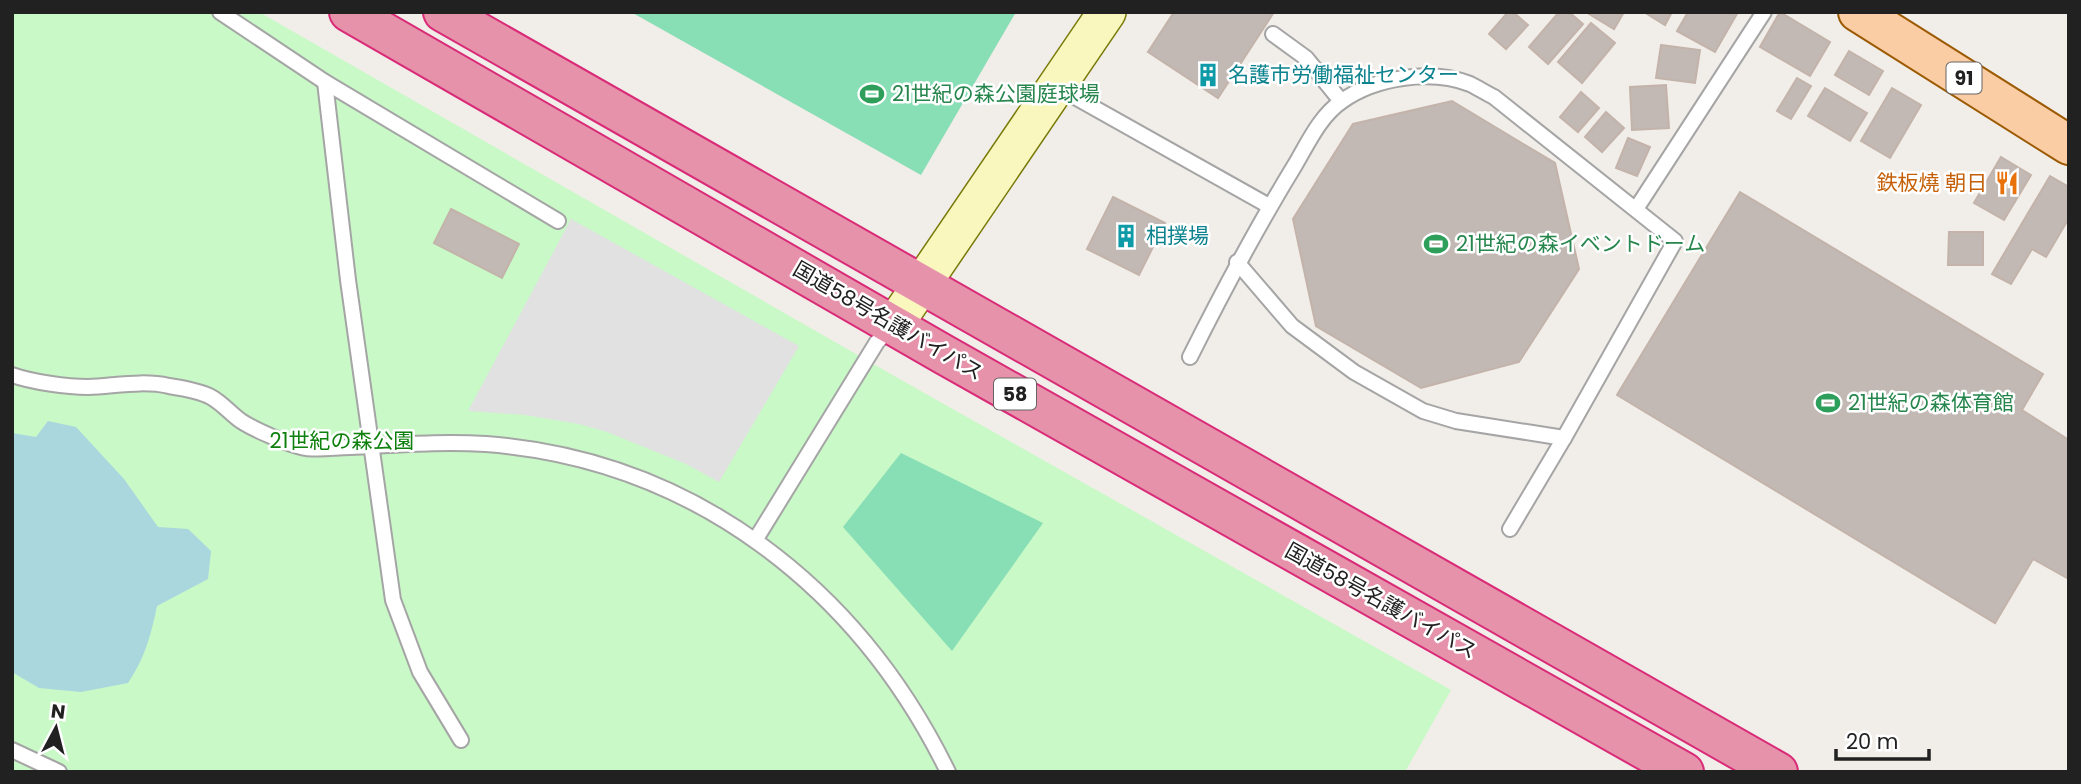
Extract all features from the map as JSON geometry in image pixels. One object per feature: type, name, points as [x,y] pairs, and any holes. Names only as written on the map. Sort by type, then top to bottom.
[{"type":"highway","name":"国道58号名護バイパス","points":[[349,12],[894,325],[1684,772]]},
{"type":"highway","name":"58","points":[[443,12],[920,286],[1778,772]]},
{"type":"main road","name":"91","points":[[1858,12],[2069,145]]},
{"type":"street","points":[[894,325],[1107,12]]},
{"type":"lane","points":[[220,12],[325,82],[558,221]]},
{"type":"lane","points":[[1636,209],[1764,12]]},
{"type":"lane","points":[[1273,34],[1306,58],[1341,101]]},
{"type":"lane","points":[[1190,357],[1237,262],[1324,117],[1341,101],[1366,87],[1397,79],[1439,77],[1469,84],[1493,97],[1675,241],[1510,529]]},
{"type":"lane","points":[[325,82],[348,280],[394,600],[420,672],[461,740]]},
{"type":"lane","points":[[1057,87],[1269,206]]},
{"type":"lane","points":[[1237,262],[1292,326],[1354,372],[1423,411],[1456,421],[1564,438]]},
{"type":"lane","points":[[756,539],[877,342],[894,325]]},
{"type":"lane","points":[[12,375],[85,387],[135,383],[166,385],[211,397],[243,422],[302,448],[430,443],[487,444],[578,461],[654,485],[706,510],[756,539],[798,572],[837,608],[872,648],[903,691],[931,737],[948,772]]},
{"type":"lane","points":[[12,750],[59,772]]},
{"type":"green space","name":"21世紀の森公園","points":[[12,12],[259,12],[903,381],[1451,690],[1405,772],[12,772]]},
{"type":"green space","name":"21世紀の森公園庭球場","points":[[631,12],[1016,12],[921,175]]},
{"type":"green space","points":[[901,453],[1043,523],[952,651],[843,527]]},
{"type":"shaded area","points":[[571,219],[799,346],[719,482],[686,464],[607,432],[579,424],[525,415],[468,411]]},
{"type":"water","points":[[48,421],[76,427],[124,479],[158,527],[188,529],[211,551],[208,579],[157,606],[147,646],[128,683],[81,692],[39,688],[12,672],[12,433],[36,437]]},
{"type":"building","name":"名護市労働福祉センター","points":[[1174,12],[1274,12],[1218,98],[1148,52]]},
{"type":"building","points":[[1508,12],[1513,12],[1528,25],[1506,49],[1489,34]]},
{"type":"building","points":[[1559,12],[1569,12],[1583,24],[1548,64],[1529,47]]},
{"type":"building","points":[[1586,12],[1624,12],[1614,29]]},
{"type":"building","points":[[1644,12],[1672,12],[1665,25]]},
{"type":"building","points":[[1688,12],[1738,12],[1715,52],[1677,31]]},
{"type":"building","points":[[1780,12],[1830,42],[1810,76],[1760,47]]},
{"type":"building","points":[[1591,23],[1615,43],[1582,83],[1558,62]]},
{"type":"building","points":[[1661,45],[1700,50],[1695,83],[1656,78]]},
{"type":"building","points":[[1849,51],[1883,71],[1869,95],[1835,75]]},
{"type":"building","points":[[1797,78],[1811,86],[1791,119],[1777,111]]},
{"type":"building","points":[[1666,85],[1669,128],[1632,130],[1630,87]]},
{"type":"building","points":[[1825,88],[1867,113],[1850,141],[1808,116]]},
{"type":"building","points":[[1892,88],[1921,105],[1890,158],[1861,141]]},
{"type":"building","points":[[1581,92],[1599,108],[1578,132],[1560,117]]},
{"type":"building","name":"21世紀の森イベントドーム","points":[[1452,101],[1555,163],[1579,269],[1519,362],[1421,388],[1316,326],[1293,219],[1353,124]]},
{"type":"building","points":[[1606,112],[1624,128],[1602,152],[1585,137]]},
{"type":"building","points":[[1628,138],[1650,147],[1637,176],[1616,168]]},
{"type":"building","points":[[2001,157],[2031,175],[2004,220],[1974,203]]},
{"type":"building","points":[[2050,176],[2069,187],[2069,218],[2046,257],[2032,249],[2011,284],[1992,274]]},
{"type":"building","name":"21世紀の森体育館","points":[[1740,192],[2043,374],[2022,410],[2069,440],[2069,579],[2033,559],[1995,623],[1617,395]]},
{"type":"building","name":"相撲場","points":[[1113,197],[1165,223],[1139,275],[1087,249]]},
{"type":"building","points":[[451,209],[519,244],[502,278],[434,243]]},
{"type":"building","points":[[1949,232],[1983,232],[1983,265],[1948,265]]},
{"type":"place","name":"名護市労働福祉センター","points":[[1208,75]]},
{"type":"place","name":"21世紀の森公園庭球場","points":[[872,94]]},
{"type":"place","name":"鉄板燒 朝日","points":[[2007,183]]},
{"type":"place","name":"相撲場","points":[[1126,236]]},
{"type":"place","name":"21世紀の森イベントドーム","points":[[1436,244]]},
{"type":"place","name":"21世紀の森体育館","points":[[1828,403]]}]
